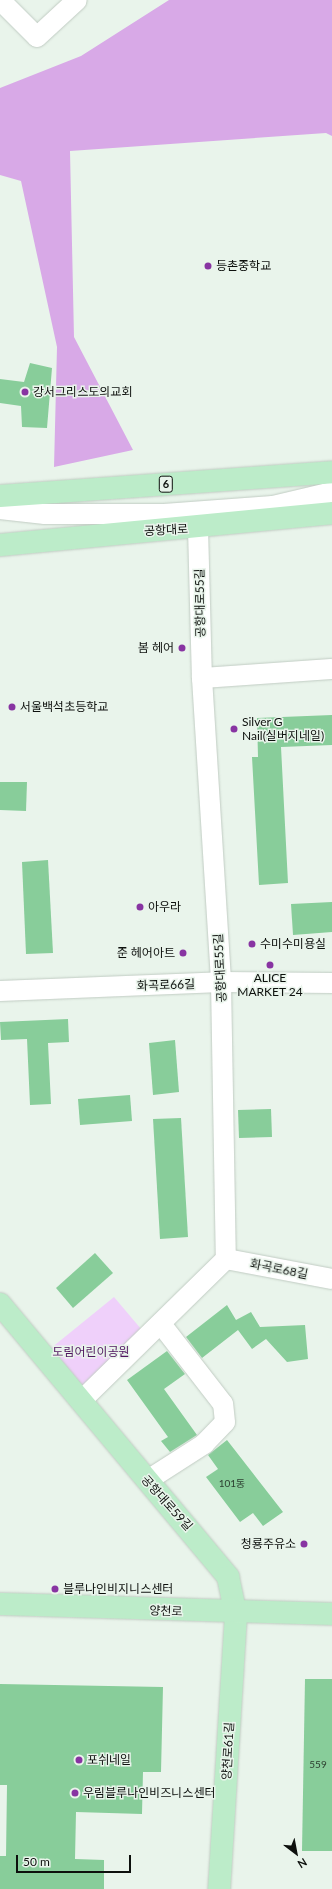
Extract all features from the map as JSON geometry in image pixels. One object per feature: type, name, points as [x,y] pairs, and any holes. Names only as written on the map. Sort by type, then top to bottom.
[{"type":"main road","name":"6","points":[[0,496],[332,472]]},
{"type":"main road","name":"공항대로","points":[[0,545],[198,528],[332,513]]},
{"type":"main road","name":"공항대로59길","points":[[0,1304],[228,1577],[236,1614]]},
{"type":"main road","name":"양천로","points":[[0,1604],[236,1614],[332,1614]]},
{"type":"main road","name":"양천로61길","points":[[219,1889],[236,1614]]},
{"type":"street","points":[[0,0],[37,37],[77,0]]},
{"type":"street","points":[[0,509],[45,514],[164,514],[273,506],[332,492]]},
{"type":"street","points":[[0,521],[47,521],[140,532]]},
{"type":"street","name":"공항대로55길","points":[[198,528],[202,678],[221,982],[226,1259]]},
{"type":"street","points":[[202,678],[332,669]]},
{"type":"street","name":"화곡로66길","points":[[0,991],[221,982],[332,983]]},
{"type":"street","points":[[81,1401],[226,1259]]},
{"type":"street","name":"화곡로68길","points":[[226,1259],[332,1279]]},
{"type":"street","points":[[148,1480],[204,1444],[225,1422],[223,1404],[161,1324]]},
{"type":"green space","name":"도림어린이공원","points":[[114,1297],[147,1336],[82,1398],[45,1353]]},
{"type":"shaded area","points":[[169,0],[332,0],[332,136],[326,133],[70,151],[74,337],[133,450],[54,467],[57,347],[21,181],[0,175],[0,88],[81,56]]},
{"type":"building","name":"강서그리스도의교회","points":[[30,363],[52,368],[47,428],[22,427],[21,406],[0,403],[0,379],[24,382]]},
{"type":"building","points":[[332,715],[332,745],[281,747],[288,883],[259,885],[252,757],[258,757],[257,718]]},
{"type":"building","points":[[0,782],[27,782],[26,811],[0,810]]},
{"type":"building","points":[[48,860],[53,953],[26,954],[22,862]]},
{"type":"building","points":[[332,902],[332,932],[293,935],[291,904]]},
{"type":"building","points":[[68,1019],[69,1042],[48,1043],[51,1104],[30,1105],[27,1039],[1,1040],[0,1022]]},
{"type":"building","points":[[175,1040],[179,1092],[153,1095],[149,1043]]},
{"type":"building","points":[[130,1095],[132,1121],[80,1125],[78,1099]]},
{"type":"building","points":[[271,1109],[272,1137],[239,1138],[238,1110]]},
{"type":"building","points":[[181,1118],[188,1237],[160,1239],[153,1119]]},
{"type":"building","points":[[95,1253],[113,1273],[73,1308],[56,1288]]},
{"type":"building","points":[[227,1305],[236,1320],[251,1312],[260,1327],[305,1325],[308,1359],[287,1362],[266,1339],[252,1349],[238,1330],[202,1358],[186,1337]]},
{"type":"building","points":[[167,1351],[185,1374],[164,1389],[197,1435],[170,1452],[161,1441],[168,1437],[127,1380]]},
{"type":"building","points":[[227,1440],[283,1512],[263,1526],[253,1513],[240,1522],[206,1477],[218,1469],[208,1455]]},
{"type":"building","points":[[305,1679],[332,1679],[332,1851],[302,1851]]},
{"type":"building","name":"우림블루나인비즈니스센터","points":[[0,1684],[163,1687],[161,1772],[143,1772],[142,1814],[76,1812],[75,1859],[104,1860],[104,1889],[0,1889],[0,1856],[6,1856],[7,1785],[0,1785]]},
{"type":"place","name":"등촌중학교","points":[[208,266]]},
{"type":"place","name":"강서그리스도의교회","points":[[25,392]]},
{"type":"place","name":"봄 헤어","points":[[182,648]]},
{"type":"place","name":"서울백석초등학교","points":[[12,707]]},
{"type":"place","name":"Silver G Nail(실버지네일)","points":[[234,729]]},
{"type":"place","name":"아우라","points":[[140,907]]},
{"type":"place","name":"수미수미용실","points":[[252,944]]},
{"type":"place","name":"준 헤어아트","points":[[183,953]]},
{"type":"place","name":"ALICE MARKET 24","points":[[270,965]]},
{"type":"place","name":"청룡주유소","points":[[304,1544]]},
{"type":"place","name":"블루나인비지니스센터","points":[[55,1589]]},
{"type":"place","name":"포쉬네일","points":[[79,1760]]},
{"type":"place","name":"우림블루나인비즈니스센터","points":[[75,1793]]}]
